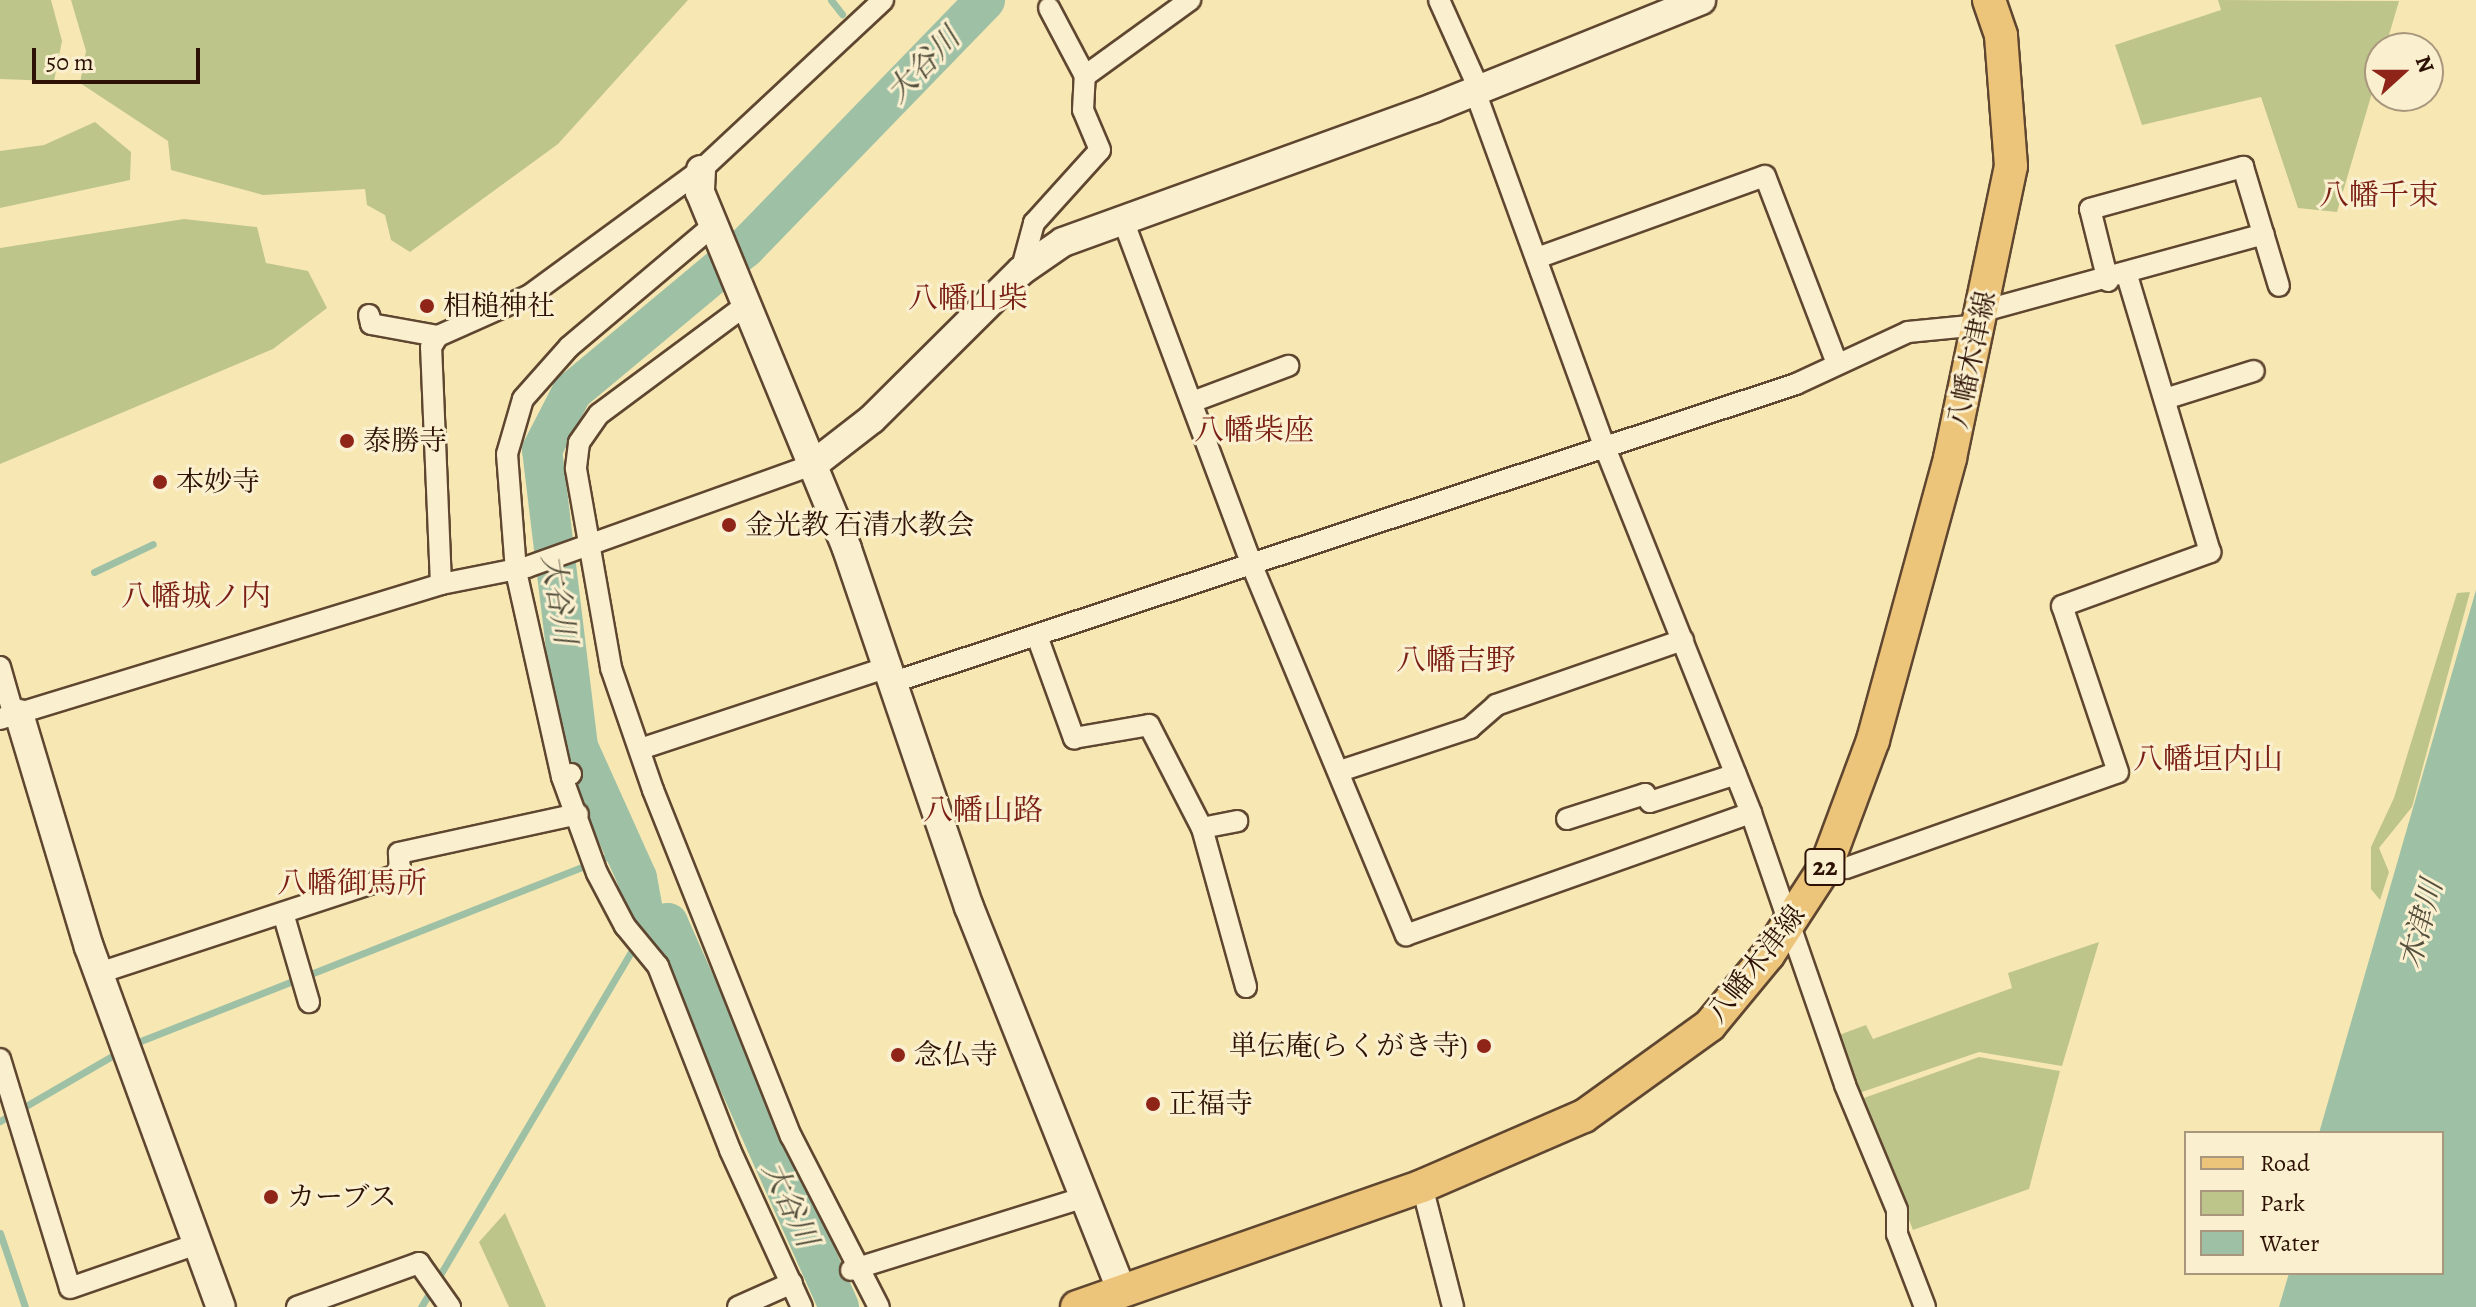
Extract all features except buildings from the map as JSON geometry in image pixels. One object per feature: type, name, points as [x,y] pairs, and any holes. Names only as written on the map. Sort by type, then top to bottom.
[{"type":"main road","name":"八幡木津線","points":[[1077,1307],[1126,1299],[1422,1186],[1584,1116],[1710,1025],[1791,921],[1827,864],[1873,740],[1982,318],[2011,166],[2001,35],[1989,0]]},
{"type":"street","points":[[441,584],[431,347],[438,336],[530,295],[701,170],[883,0]]},
{"type":"street","points":[[1085,76],[1190,0]]},
{"type":"street","points":[[1439,0],[1477,90],[1604,445],[1751,813],[1791,921],[1845,1085],[1897,1210],[1897,1234],[1925,1307]]},
{"type":"street","points":[[11,716],[441,584],[521,569],[814,464],[872,419],[1021,271],[1063,242],[1477,90],[1701,0]]},
{"type":"street","points":[[1021,271],[1034,223],[1100,150],[1083,110],[1085,76],[1049,8]]},
{"type":"street","points":[[1827,864],[1846,868],[2118,772],[2062,606],[2210,552],[2165,399],[2090,209],[2243,167],[2279,286]]},
{"type":"street","points":[[701,170],[700,192],[814,464],[894,673],[969,907],[1082,1198],[1126,1299]]},
{"type":"street","points":[[1537,258],[1765,176],[1836,361]]},
{"type":"street","points":[[1123,220],[1253,568],[1343,770],[1406,935],[1751,813]]},
{"type":"street","points":[[716,230],[569,347],[523,399],[507,454],[534,662],[585,842],[597,873],[625,926],[652,958],[797,1292],[738,1307]]},
{"type":"street","points":[[643,748],[894,673],[1037,636],[1253,568],[1604,445],[1796,384],[1836,361],[1908,332],[1982,318],[2264,234]]},
{"type":"street","points":[[744,300],[599,414],[579,443],[576,469],[611,668],[643,748],[653,790],[791,1136],[856,1271],[879,1307]]},
{"type":"street","points":[[369,315],[371,324],[438,336]]},
{"type":"street","points":[[1192,402],[1288,366]]},
{"type":"street","points":[[2165,399],[2254,371]]},
{"type":"street","points":[[1037,636],[1074,738],[1149,725],[1202,828],[1246,987]]},
{"type":"street","points":[[1343,770],[1470,728],[1496,705],[1683,640]]},
{"type":"street","points":[[0,667],[11,716],[125,1050],[221,1307]]},
{"type":"street","points":[[1567,819],[1645,794],[1650,802],[1736,774]]},
{"type":"street","points":[[99,973],[400,874],[399,853],[578,814]]},
{"type":"street","points":[[1202,828],[1237,821]]},
{"type":"street","points":[[283,913],[304,986]]},
{"type":"street","points":[[0,1059],[70,1288],[197,1244]]},
{"type":"street","points":[[1422,1186],[1453,1307]]},
{"type":"street","points":[[856,1271],[1082,1198]]},
{"type":"street","points":[[297,1307],[419,1263],[432,1277],[449,1305]]},
{"type":"green space","points":[[0,0],[51,0],[62,41],[54,81],[0,79]]},
{"type":"green space","points":[[71,0],[688,0],[558,144],[410,252],[391,240],[385,215],[367,205],[365,189],[263,195],[171,170],[168,141],[80,83],[86,51]]},
{"type":"green space","points":[[2218,0],[2399,1],[2390,32],[2364,32],[2366,112],[2337,212],[2298,208],[2261,97],[2142,125],[2115,45],[2221,10]]},
{"type":"green space","points":[[95,122],[131,152],[130,180],[0,208],[0,151],[44,145]]},
{"type":"green space","points":[[184,219],[257,227],[266,263],[308,271],[327,308],[273,349],[0,464],[0,248]]},
{"type":"green space","points":[[2470,592],[2412,807],[2379,848],[2389,872],[2380,900],[2371,889],[2371,847],[2394,798],[2457,593]]},
{"type":"green space","points":[[2099,942],[2062,1066],[1979,1052],[1859,1093],[1839,1035],[1866,1025],[1873,1039],[2012,988],[2008,973]]},
{"type":"green space","points":[[1979,1057],[2060,1071],[2029,1189],[1913,1230],[1861,1099]]},
{"type":"green space","points":[[505,1213],[546,1307],[509,1307],[479,1242]]},
{"type":"water","name":"木津川","points":[[2476,590],[2476,1307],[2279,1307],[2288,1275],[2444,1275],[2444,1131],[2320,1131]]},
{"type":"waterway","points":[[831,0],[842,14]]},
{"type":"waterway","name":"大谷川","points":[[839,1307],[668,923],[646,927],[637,878],[578,747],[542,450],[572,392],[745,248],[985,0]]},
{"type":"waterway","points":[[94,572],[153,544]]},
{"type":"waterway","points":[[133,1044],[625,850]]},
{"type":"waterway","points":[[421,1307],[646,927]]},
{"type":"waterway","points":[[0,1121],[119,1052]]},
{"type":"waterway","points":[[0,1233],[25,1307]]},
{"type":"place","name":"相槌神社","points":[[427,306]]},
{"type":"place","name":"泰勝寺","points":[[347,441]]},
{"type":"place","name":"本妙寺","points":[[160,482]]},
{"type":"place","name":"金光教 石清水教会","points":[[729,525]]},
{"type":"place","name":"単伝庵(らくがき寺)","points":[[1484,1046]]},
{"type":"place","name":"念仏寺","points":[[898,1055]]},
{"type":"place","name":"正福寺","points":[[1153,1104]]},
{"type":"place","name":"カーブス","points":[[271,1197]]},
{"type":"district","name":"八幡千束","points":[[2379,195]]},
{"type":"district","name":"八幡山柴","points":[[968,298]]},
{"type":"district","name":"八幡柴座","points":[[1254,430]]},
{"type":"district","name":"八幡城ノ内","points":[[196,596]]},
{"type":"district","name":"八幡吉野","points":[[1456,660]]},
{"type":"district","name":"八幡垣内山","points":[[2208,759]]},
{"type":"district","name":"八幡山路","points":[[983,810]]},
{"type":"district","name":"八幡御馬所","points":[[352,883]]}]
